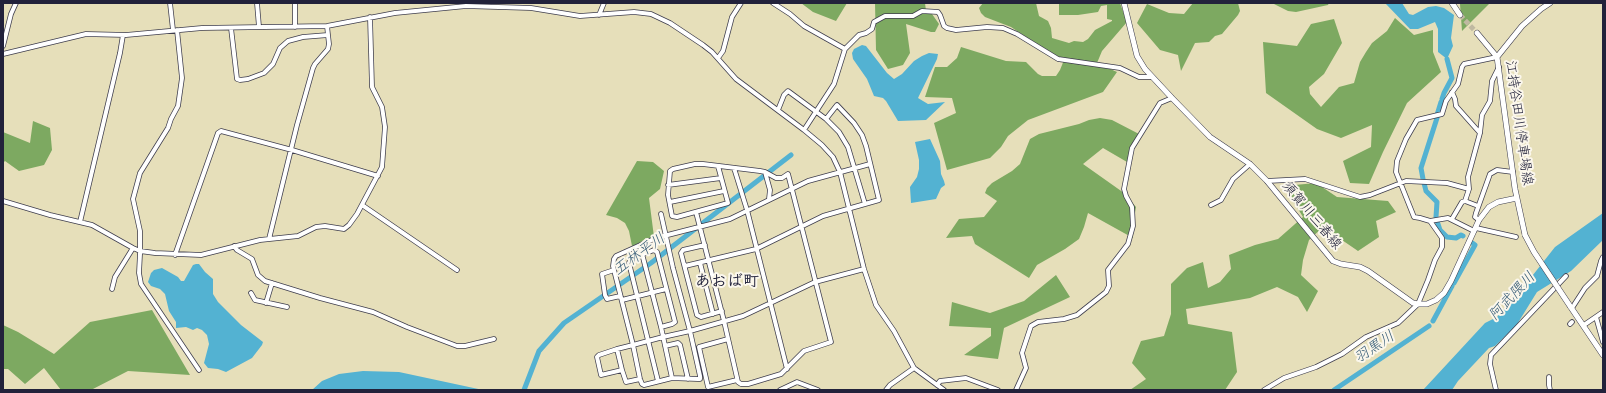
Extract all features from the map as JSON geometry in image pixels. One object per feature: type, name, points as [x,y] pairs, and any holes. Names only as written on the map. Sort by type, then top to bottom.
[{"type":"main road","name":"須賀川三春線","points":[[1124,3],[1137,56],[1145,69],[1210,137],[1250,164],[1267,181],[1333,261],[1360,267],[1368,271],[1413,303],[1418,304]]},
{"type":"main road","points":[[1452,3],[1460,14]]},
{"type":"main road","points":[[1498,57],[1522,26],[1550,3]]},
{"type":"main road","name":"江持谷田川停車場線","points":[[1477,33],[1498,57],[1517,198]]},
{"type":"main road","points":[[1418,304],[1427,304],[1436,300],[1444,293],[1479,220],[1489,207],[1498,202],[1517,198],[1525,235],[1534,252],[1603,354]]},
{"type":"street","points":[[3,46],[11,14],[16,3]]},
{"type":"street","points":[[170,3],[182,78],[178,106],[168,128],[140,174],[133,195],[140,231],[139,273],[141,284],[198,370]]},
{"type":"street","points":[[257,3],[259,27]]},
{"type":"street","points":[[295,27],[296,3]]},
{"type":"street","points":[[599,15],[604,3]]},
{"type":"street","points":[[718,58],[723,51],[732,17],[741,3]]},
{"type":"street","points":[[773,3],[790,14],[804,26],[846,49]]},
{"type":"street","points":[[3,54],[80,34],[96,33],[123,35],[202,28],[327,26],[370,17],[466,5],[503,5],[574,15],[599,15],[634,12],[651,14],[670,23],[694,38],[718,58],[736,79],[804,130],[822,145],[833,157],[840,172],[864,269],[876,305],[894,331],[914,368],[944,390]]},
{"type":"street","points":[[804,130],[828,96],[834,84],[846,49],[858,35],[866,33],[872,29],[874,22],[881,18],[890,16],[913,16],[922,12],[938,12],[946,28],[956,30],[987,27],[1003,28],[1017,34],[1058,59],[1120,68],[1139,77],[1152,77]]},
{"type":"street","points":[[3,201],[95,226],[140,251],[175,255],[201,255],[260,240],[298,236],[316,227],[322,226],[344,229],[350,225],[382,167],[384,127],[380,101],[372,86],[370,17]]},
{"type":"street","points":[[270,239],[297,125],[313,68],[328,49],[327,26]]},
{"type":"street","points":[[231,28],[237,79],[240,80],[248,80],[264,73],[273,64],[280,48],[288,41],[302,37],[328,35]]},
{"type":"street","points":[[80,222],[123,35]]},
{"type":"street","points":[[1264,390],[1284,378],[1316,367],[1342,354],[1366,337],[1398,323],[1418,304],[1435,260],[1442,248],[1442,238],[1430,222],[1414,217],[1399,183],[1396,172],[1396,164],[1415,122],[1420,118],[1442,114],[1446,101],[1458,84],[1464,64],[1498,57]]},
{"type":"street","points":[[1452,219],[1462,202],[1465,201],[1469,189],[1468,177],[1480,134],[1482,115],[1490,101],[1493,77],[1499,67]]},
{"type":"street","points":[[778,110],[784,95],[788,91],[826,119],[842,136],[848,147],[865,204]]},
{"type":"street","points":[[1452,92],[1456,106],[1480,134]]},
{"type":"street","points":[[1016,390],[1026,368],[1022,353],[1031,326],[1038,322],[1064,319],[1077,315],[1106,292],[1109,283],[1108,270],[1128,244],[1133,226],[1132,207],[1124,189],[1132,148],[1160,103],[1172,98]]},
{"type":"street","points":[[686,266],[756,249],[823,216],[879,200],[862,135],[854,123],[837,105],[826,119]]},
{"type":"street","points":[[175,255],[219,132],[221,131],[292,150],[378,176]]},
{"type":"street","points":[[696,212],[722,311],[737,380],[741,384],[748,384],[781,374],[787,370],[804,351],[830,342],[788,174],[782,178],[776,178],[765,172],[718,166],[699,164],[673,168],[670,171],[668,185],[673,217],[728,203],[718,166]]},
{"type":"street","points":[[661,214],[666,235],[673,268],[690,331],[700,377],[698,379],[672,378],[643,385],[640,380],[614,270],[613,262],[616,256],[666,235],[723,221],[808,181],[870,164]]},
{"type":"street","points":[[1211,205],[1221,200],[1233,179],[1250,164]]},
{"type":"street","points":[[734,168],[747,210],[787,370]]},
{"type":"street","points":[[1479,220],[1475,217],[1490,174],[1497,170],[1513,172]]},
{"type":"street","points":[[765,172],[770,190],[769,199]]},
{"type":"street","points":[[668,185],[721,178]]},
{"type":"street","points":[[1267,181],[1305,179],[1360,197],[1370,195],[1406,181],[1430,181],[1455,184],[1469,189]]},
{"type":"street","points":[[670,202],[724,191]]},
{"type":"street","points":[[1465,201],[1478,206]]},
{"type":"street","points":[[362,205],[457,270]]},
{"type":"street","points":[[1430,222],[1442,218],[1452,219],[1475,230],[1516,237]]},
{"type":"street","points":[[704,245],[682,251],[681,253],[686,266],[697,315],[701,317],[722,311]]},
{"type":"street","points":[[234,246],[237,250],[252,259],[261,279],[272,283],[372,312],[457,346],[465,346],[494,339]]},
{"type":"street","points":[[640,246],[661,327],[672,378]]},
{"type":"street","points":[[112,289],[115,277],[133,248]]},
{"type":"street","points":[[658,381],[629,263],[631,259],[654,250],[657,252],[675,322],[661,327]]},
{"type":"street","points":[[1571,307],[1585,288],[1597,276],[1603,257]]},
{"type":"street","points":[[700,263],[713,314]]},
{"type":"street","points":[[622,370],[602,376],[600,374],[597,357],[600,354],[617,349],[744,316],[815,282],[864,269]]},
{"type":"street","points":[[614,270],[602,274],[607,300],[637,296],[666,289]]},
{"type":"street","points":[[1496,390],[1490,364],[1491,355],[1566,276]]},
{"type":"street","points":[[266,303],[272,283]]},
{"type":"street","points":[[251,293],[254,300],[287,308]]},
{"type":"street","points":[[1584,325],[1603,312]]},
{"type":"street","points":[[1596,317],[1603,342]]},
{"type":"street","points":[[728,340],[699,347],[708,387],[737,380]]},
{"type":"street","points":[[665,346],[678,343],[680,345],[688,379]]},
{"type":"street","points":[[617,349],[626,382],[640,380]]},
{"type":"street","points":[[886,390],[890,385],[914,368]]},
{"type":"street","points":[[1549,377],[1550,390]]},
{"type":"street","points":[[936,385],[940,381],[966,378],[998,390]]},
{"type":"street","points":[[780,390],[795,382],[799,382],[818,390]]},
{"type":"green space","points":[[801,3],[847,3],[836,21],[813,12]]},
{"type":"green space","points":[[875,3],[925,3],[926,11],[932,14],[939,24],[935,32],[931,32],[906,24],[910,53],[903,65],[888,69],[876,50]]},
{"type":"green space","points":[[983,3],[1036,3],[1039,16],[1048,21],[1051,28],[1052,38],[1069,43],[1074,41],[1083,42],[1088,39],[1095,30],[1112,20],[1107,19],[1107,5],[1101,6],[1098,12],[1078,15],[1059,15],[1059,3],[1120,3],[1127,22],[1102,51],[1097,63],[1117,72],[1103,92],[1028,120],[1008,136],[1001,147],[990,158],[947,170],[934,123],[956,113],[952,98],[925,97],[935,67],[947,67],[957,58],[961,47],[1006,61],[1026,62],[1042,76],[1056,76],[1064,60],[1045,50],[1011,27],[985,17],[979,8]]},
{"type":"green space","points":[[1193,3],[1238,3],[1240,11],[1222,34],[1215,36],[1209,42],[1195,43],[1181,71],[1178,55],[1160,50],[1137,23],[1147,4],[1169,13],[1184,14]]},
{"type":"green space","points":[[1272,3],[1329,3],[1328,5],[1296,12],[1288,11]]},
{"type":"green space","points":[[1456,3],[1490,3],[1462,31],[1460,4]]},
{"type":"green space","points":[[1395,18],[1414,35],[1433,30],[1433,52],[1441,72],[1407,103],[1369,184],[1350,183],[1343,161],[1371,147],[1372,125],[1341,138],[1317,129],[1266,93],[1263,42],[1297,46],[1311,24],[1334,19],[1342,43],[1324,74],[1309,87],[1310,94],[1321,107],[1339,87],[1354,83],[1360,62],[1366,52],[1372,43],[1387,31]]},
{"type":"green space","points":[[1100,118],[1112,120],[1139,134],[1127,162],[1103,148],[1083,164],[1124,193],[1136,207],[1132,231],[1133,238],[1088,213],[1079,239],[1037,265],[1029,278],[975,244],[972,236],[946,238],[959,219],[984,217],[997,201],[985,193],[987,188],[1020,164],[1030,139],[1039,134]]},
{"type":"green space","points":[[33,121],[50,128],[52,150],[44,165],[19,171],[5,161],[3,163],[3,132],[30,143]]},
{"type":"green space","points":[[637,161],[653,162],[664,171],[660,189],[649,198],[654,237],[632,246],[629,231],[625,223],[617,218],[606,215]]},
{"type":"green space","points":[[1316,183],[1337,197],[1388,201],[1396,212],[1376,221],[1379,237],[1358,251],[1323,227],[1309,240],[1303,260],[1301,275],[1318,291],[1307,312],[1298,297],[1277,287],[1250,298],[1186,309],[1188,324],[1232,332],[1237,372],[1225,390],[1130,390],[1146,379],[1132,363],[1141,341],[1164,336],[1171,314],[1171,284],[1187,268],[1203,262],[1208,288],[1220,282],[1231,269],[1229,255],[1255,245],[1278,239],[1303,217],[1284,186]]},
{"type":"green space","points":[[1056,275],[1070,297],[1004,328],[998,359],[964,355],[991,336],[991,328],[949,326],[952,302],[990,313],[1024,301]]},
{"type":"green space","points":[[152,310],[190,375],[128,371],[91,390],[61,390],[44,368],[25,384],[8,369],[3,369],[3,325],[18,332],[54,354],[90,322]]},
{"type":"water","points":[[1385,3],[1402,3],[1409,14],[1413,15],[1428,7],[1436,6],[1444,8],[1454,15],[1451,38],[1453,46],[1447,59],[1438,52],[1438,29],[1435,22],[1418,29],[1410,29]]},
{"type":"water","points":[[862,45],[866,46],[887,73],[894,79],[902,74],[914,61],[922,56],[929,53],[938,54],[918,98],[928,104],[945,102],[926,120],[898,121],[886,101],[883,98],[874,96],[867,79],[853,59],[852,53],[854,49]]},
{"type":"water","points":[[930,139],[940,161],[941,174],[945,185],[941,188],[936,199],[911,203],[910,187],[917,177],[919,169],[919,160],[915,142]]},
{"type":"water","points":[[1603,213],[1603,240],[1571,271],[1537,292],[1516,326],[1495,346],[1489,348],[1458,381],[1452,390],[1423,390],[1485,323],[1497,317],[1555,247]]},
{"type":"water","points":[[199,264],[213,279],[213,294],[218,302],[241,325],[263,342],[252,358],[226,372],[208,368],[204,363],[209,344],[207,335],[202,330],[197,328],[193,330],[186,327],[176,328],[176,322],[169,311],[165,294],[160,289],[151,286],[148,282],[151,273],[154,270],[162,268],[178,277],[181,281],[184,281],[193,265]]},
{"type":"water","points":[[363,371],[399,372],[483,390],[312,390],[322,381],[339,374]]},
{"type":"waterway","name":"羽黒川","points":[[1442,99],[1452,78],[1447,59]]},
{"type":"waterway","name":"羽黒川","points":[[1437,115],[1441,102]]},
{"type":"waterway","name":"羽黒川","points":[[1423,179],[1421,168],[1437,118]]},
{"type":"waterway","name":"五林平川","points":[[524,390],[539,351],[564,323],[651,263],[791,155]]},
{"type":"waterway","name":"羽黒川","points":[[1424,183],[1426,191],[1437,202],[1436,217]]},
{"type":"waterway","name":"羽黒川","points":[[1437,221],[1440,230],[1447,237],[1456,238],[1461,235],[1463,236]]},
{"type":"waterway","name":"羽黒川","points":[[1454,283],[1475,245],[1471,242]]},
{"type":"waterway","name":"羽黒川","points":[[1433,321],[1452,286]]},
{"type":"waterway","name":"羽黒川","points":[[1334,390],[1429,326]]},
{"type":"tunnel","points":[[1460,15],[1477,33]]},
{"type":"district","name":"あおば町","points":[[727,283]]},
{"type":"water label","name":"阿武隈川","points":[[1513,297]]}]
